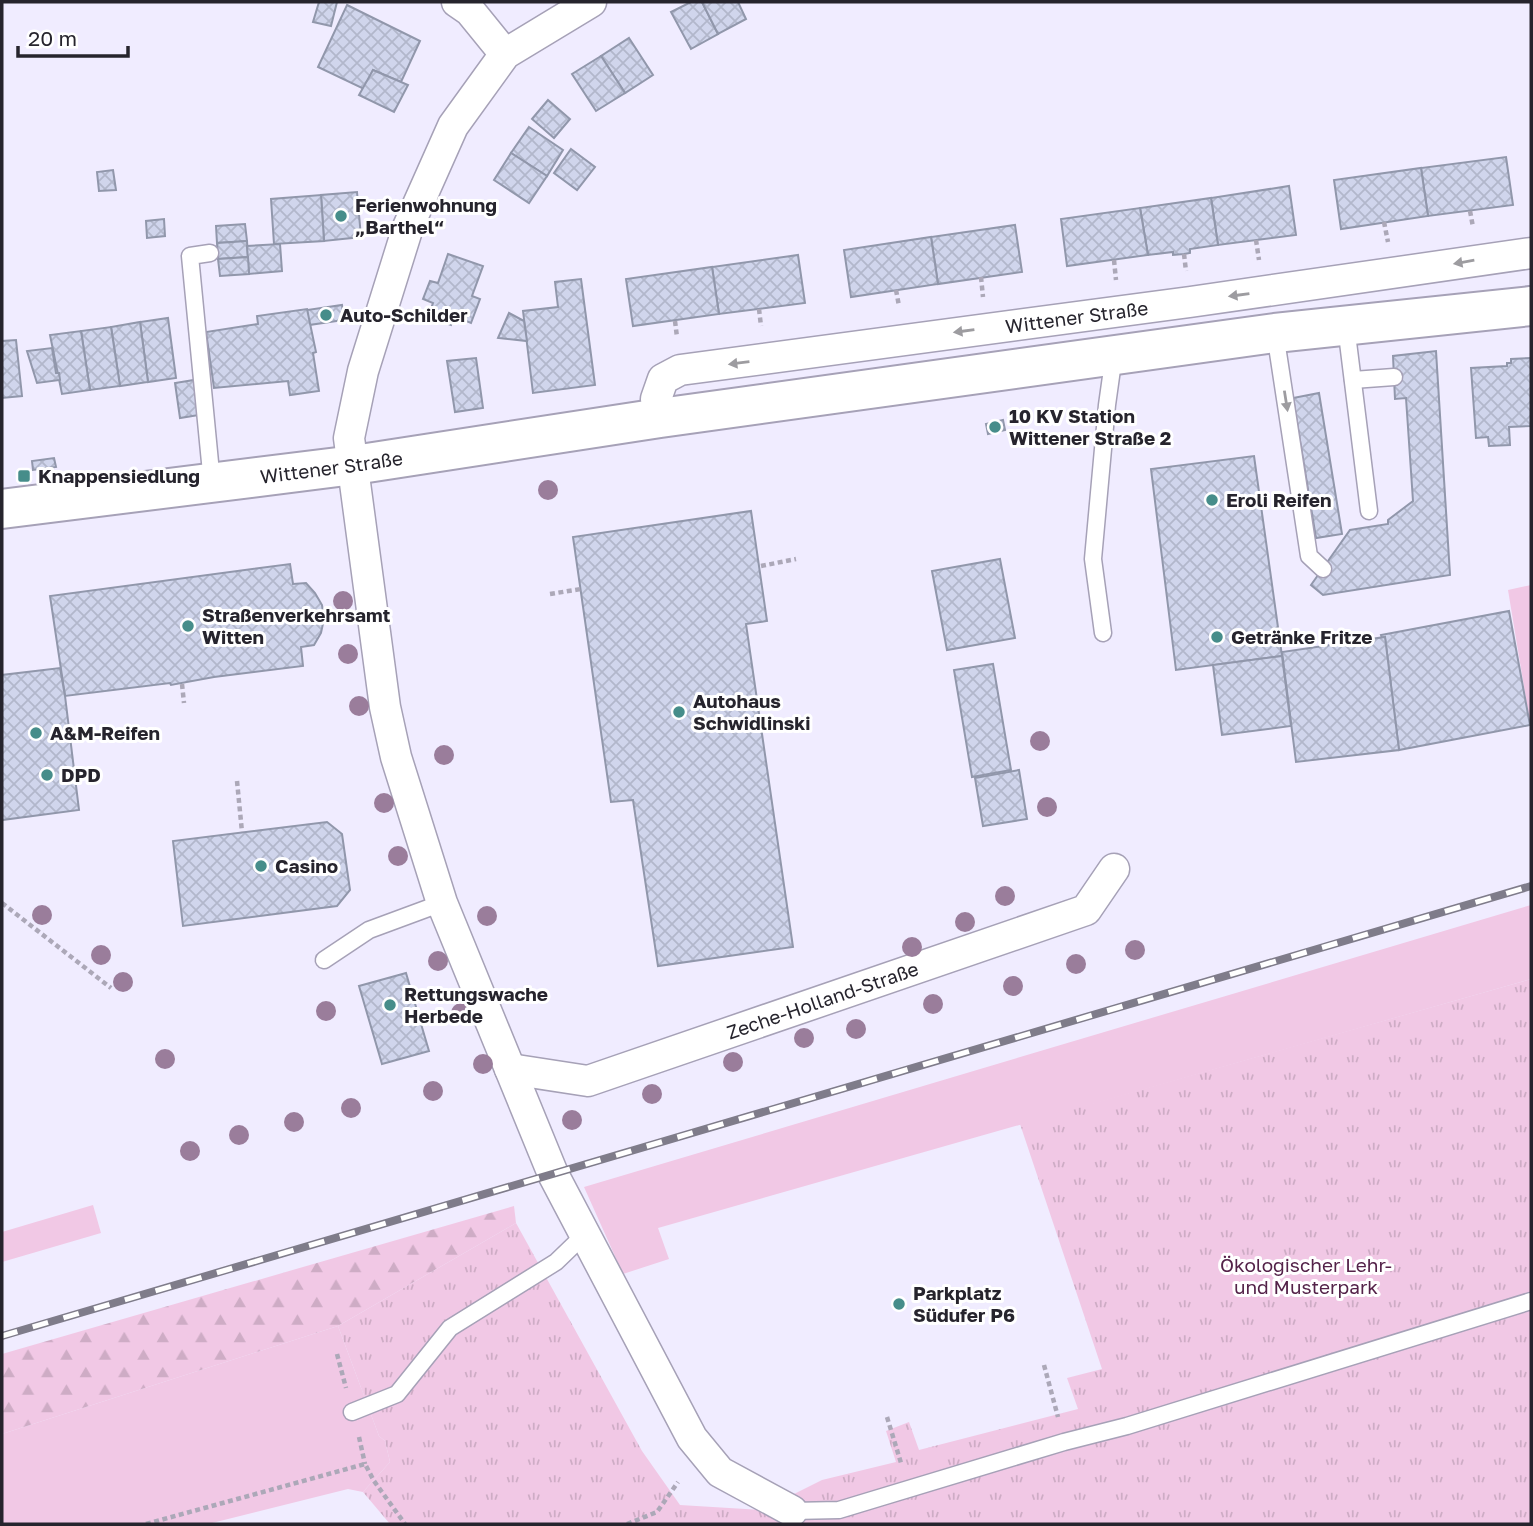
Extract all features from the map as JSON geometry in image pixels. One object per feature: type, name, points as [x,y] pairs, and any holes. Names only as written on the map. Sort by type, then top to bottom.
[{"type":"main road","name":"Wittener Straße","points":[[2,509],[354,465],[660,418],[1275,333],[1531,306]]},
{"type":"street","points":[[457,2],[470,11],[505,54]]},
{"type":"street","points":[[591,2],[505,54],[453,126],[408,227],[363,371],[349,438],[385,707],[396,757],[442,903],[553,1174],[692,1438],[720,1472],[792,1511]]},
{"type":"street","name":"Wittener Straße","points":[[660,418],[656,399],[663,379],[680,370],[1531,253]]},
{"type":"street","name":"Zeche-Holland-Straße","points":[[510,1069],[588,1081],[1086,911],[1114,869]]},
{"type":"lane","points":[[210,253],[190,256],[212,483]]},
{"type":"lane","points":[[1346,326],[1369,511]]},
{"type":"lane","points":[[1275,333],[1309,556],[1322,569]]},
{"type":"lane","points":[[1103,633],[1093,559],[1114,355]]},
{"type":"lane","points":[[1353,380],[1394,377]]},
{"type":"lane","points":[[324,960],[369,930],[442,903]]},
{"type":"lane","points":[[352,1412],[397,1394],[450,1328],[556,1262],[584,1235]]},
{"type":"lane","points":[[792,1511],[839,1510],[1064,1442],[1127,1426],[1531,1301]]},
{"type":"path","points":[[761,566],[796,559]]},
{"type":"path","points":[[550,594],[581,589]]},
{"type":"path","points":[[182,684],[184,703]]},
{"type":"path","points":[[237,781],[242,832]]},
{"type":"path","points":[[2,903],[111,988]]},
{"type":"path","points":[[1044,1365],[1064,1442]]},
{"type":"path","points":[[887,1418],[909,1488]]},
{"type":"path","points":[[146,1524],[365,1464],[374,1482],[405,1524]]},
{"type":"path","points":[[627,1524],[657,1511],[678,1482]]},
{"type":"green space","points":[[1531,585],[1531,729],[1508,590]]},
{"type":"green space","points":[[1531,905],[1531,979],[658,1228],[669,1259],[623,1274],[584,1187]]},
{"type":"green space","name":"Ökologischer Lehr- und Musterpark","points":[[1531,979],[1531,1524],[390,1524],[363,1492],[390,1462],[385,1441],[379,1436],[338,1326],[516,1223],[642,1451],[680,1505],[762,1510],[822,1480],[896,1462],[886,1431],[909,1422],[919,1450],[1078,1409],[1067,1378],[1102,1369],[1020,1124]]},
{"type":"green space","points":[[93,1205],[101,1233],[2,1262],[2,1232]]},
{"type":"green space","points":[[514,1206],[516,1223],[338,1326],[2,1434],[2,1354]]},
{"type":"green space","points":[[338,1326],[379,1436],[385,1441],[390,1462],[363,1492],[348,1489],[208,1524],[2,1524],[2,1434]]},
{"type":"building","points":[[319,2],[337,2],[331,26],[313,22]]},
{"type":"building","points":[[691,2],[702,2],[718,34],[691,49],[671,12]]},
{"type":"building","points":[[702,2],[738,2],[746,19],[718,34]]},
{"type":"building","points":[[347,5],[420,41],[401,82],[373,70],[364,89],[318,67]]},
{"type":"building","points":[[629,38],[653,75],[625,93],[601,56]]},
{"type":"building","points":[[601,56],[625,93],[596,111],[572,74]]},
{"type":"building","points":[[373,70],[408,85],[394,112],[359,95]]},
{"type":"building","points":[[548,100],[570,119],[554,138],[532,119]]},
{"type":"building","points":[[529,127],[563,150],[547,176],[511,153]]},
{"type":"building","points":[[571,149],[595,167],[577,190],[554,173]]},
{"type":"building","points":[[511,153],[547,176],[529,203],[494,180]]},
{"type":"building","points":[[1506,157],[1513,205],[1428,216],[1421,168]]},
{"type":"building","points":[[1421,168],[1428,216],[1341,229],[1334,180]]},
{"type":"building","points":[[113,170],[116,190],[99,191],[97,172]]},
{"type":"building","points":[[1289,186],[1296,235],[1218,245],[1211,198]]},
{"type":"building","name":"Ferienwohnung „Barthel“","points":[[357,192],[361,237],[324,241],[321,195]]},
{"type":"building","points":[[321,195],[324,241],[274,244],[271,199]]},
{"type":"building","points":[[1211,198],[1218,245],[1190,249],[1190,253],[1184,254],[1173,255],[1173,252],[1148,255],[1140,208]]},
{"type":"building","points":[[1140,208],[1148,255],[1067,266],[1061,219]]},
{"type":"building","points":[[164,219],[165,236],[147,238],[146,221]]},
{"type":"building","points":[[245,224],[247,241],[217,243],[216,226]]},
{"type":"building","points":[[1015,225],[1022,272],[938,284],[931,237]]},
{"type":"building","points":[[931,237],[938,284],[851,297],[844,250]]},
{"type":"building","points":[[247,241],[248,257],[218,259],[217,243]]},
{"type":"building","points":[[280,244],[282,271],[249,274],[247,246]]},
{"type":"building","points":[[448,254],[483,266],[472,296],[480,299],[471,323],[454,316],[451,325],[428,317],[433,303],[423,299],[430,281],[438,283]]},
{"type":"building","points":[[798,255],[805,303],[719,314],[712,267]]},
{"type":"building","points":[[248,257],[249,274],[220,276],[218,259]]},
{"type":"building","points":[[712,267],[719,314],[633,326],[626,279]]},
{"type":"building","points":[[581,279],[595,385],[533,393],[523,311],[558,307],[555,282]]},
{"type":"building","name":"Auto-Schilder","points":[[342,305],[344,320],[309,325],[307,310]]},
{"type":"building","points":[[307,309],[316,352],[313,353],[319,391],[290,395],[288,381],[214,388],[206,332],[258,324],[257,316]]},
{"type":"building","points":[[509,313],[524,321],[527,341],[498,338]]},
{"type":"building","points":[[168,318],[176,378],[148,382],[140,322]]},
{"type":"building","points":[[140,322],[148,382],[120,386],[111,327]]},
{"type":"building","points":[[111,327],[120,386],[90,390],[81,331]]},
{"type":"building","points":[[81,331],[90,390],[62,394],[50,335]]},
{"type":"building","points":[[16,340],[22,396],[2,398],[2,341]]},
{"type":"building","points":[[52,348],[56,373],[59,373],[60,380],[37,383],[27,351]]},
{"type":"building","points":[[1436,351],[1450,575],[1323,595],[1311,585],[1350,530],[1388,524],[1388,520],[1413,501],[1406,398],[1395,399],[1393,356]]},
{"type":"building","points":[[476,358],[483,408],[455,412],[447,361]]},
{"type":"building","points":[[1531,358],[1531,426],[1509,427],[1510,445],[1489,446],[1488,437],[1476,438],[1471,368],[1507,366],[1511,359]]},
{"type":"building","points":[[194,380],[199,415],[180,418],[175,383]]},
{"type":"building","points":[[1319,393],[1342,534],[1316,538],[1293,398]]},
{"type":"building","name":"10 KV Station Wittener Straße 2","points":[[1003,420],[1005,430],[988,434],[986,424]]},
{"type":"building","points":[[1254,456],[1282,656],[1176,670],[1151,469]]},
{"type":"building","points":[[54,458],[56,467],[33,470],[32,461]]},
{"type":"building","name":"Autohaus Schwidlinski","points":[[751,511],[767,621],[746,624],[793,947],[658,966],[633,800],[611,802],[573,537]]},
{"type":"building","points":[[1000,559],[1015,638],[947,650],[932,571]]},
{"type":"building","name":"Straßenverkehrsamt Witten","points":[[290,564],[293,584],[306,583],[315,593],[322,605],[324,619],[321,633],[314,645],[301,647],[303,666],[171,685],[65,696],[50,596]]},
{"type":"building","points":[[1509,611],[1530,725],[1399,750],[1385,637],[1382,638],[1381,635]]},
{"type":"building","points":[[1385,637],[1399,750],[1296,762],[1282,652]]},
{"type":"building","points":[[1282,656],[1291,726],[1222,735],[1213,665]]},
{"type":"building","points":[[993,664],[1011,770],[972,777],[954,670]]},
{"type":"building","name":"A&M-Reifen","points":[[60,668],[79,810],[2,820],[2,675]]},
{"type":"building","points":[[1019,770],[1027,819],[983,826],[975,778]]},
{"type":"building","name":"Casino","points":[[327,822],[342,834],[350,890],[337,906],[183,926],[173,841]]},
{"type":"building","name":"Rettungswache Herbede","points":[[406,973],[429,1051],[382,1064],[359,986]]},
{"type":"railway","points":[[2,1336],[1531,886]]},
{"type":"place","name":"Ferienwohnung „Barthel“","points":[[341,216]]},
{"type":"place","name":"Auto-Schilder","points":[[326,315]]},
{"type":"place","name":"10 KV Station Wittener Straße 2","points":[[995,427]]},
{"type":"place","name":"Knappensiedlung","points":[[24,476]]},
{"type":"place","name":"Eroli Reifen","points":[[1212,500]]},
{"type":"place","name":"Straßenverkehrsamt Witten","points":[[188,626]]},
{"type":"place","name":"Getränke Fritze","points":[[1217,637]]},
{"type":"place","name":"Autohaus Schwidlinski","points":[[679,712]]},
{"type":"place","name":"A&M-Reifen","points":[[36,733]]},
{"type":"place","name":"DPD","points":[[47,775]]},
{"type":"place","name":"Casino","points":[[261,866]]},
{"type":"place","name":"Rettungswache Herbede","points":[[390,1005]]},
{"type":"place","name":"Parkplatz Südufer P6","points":[[899,1304]]}]
